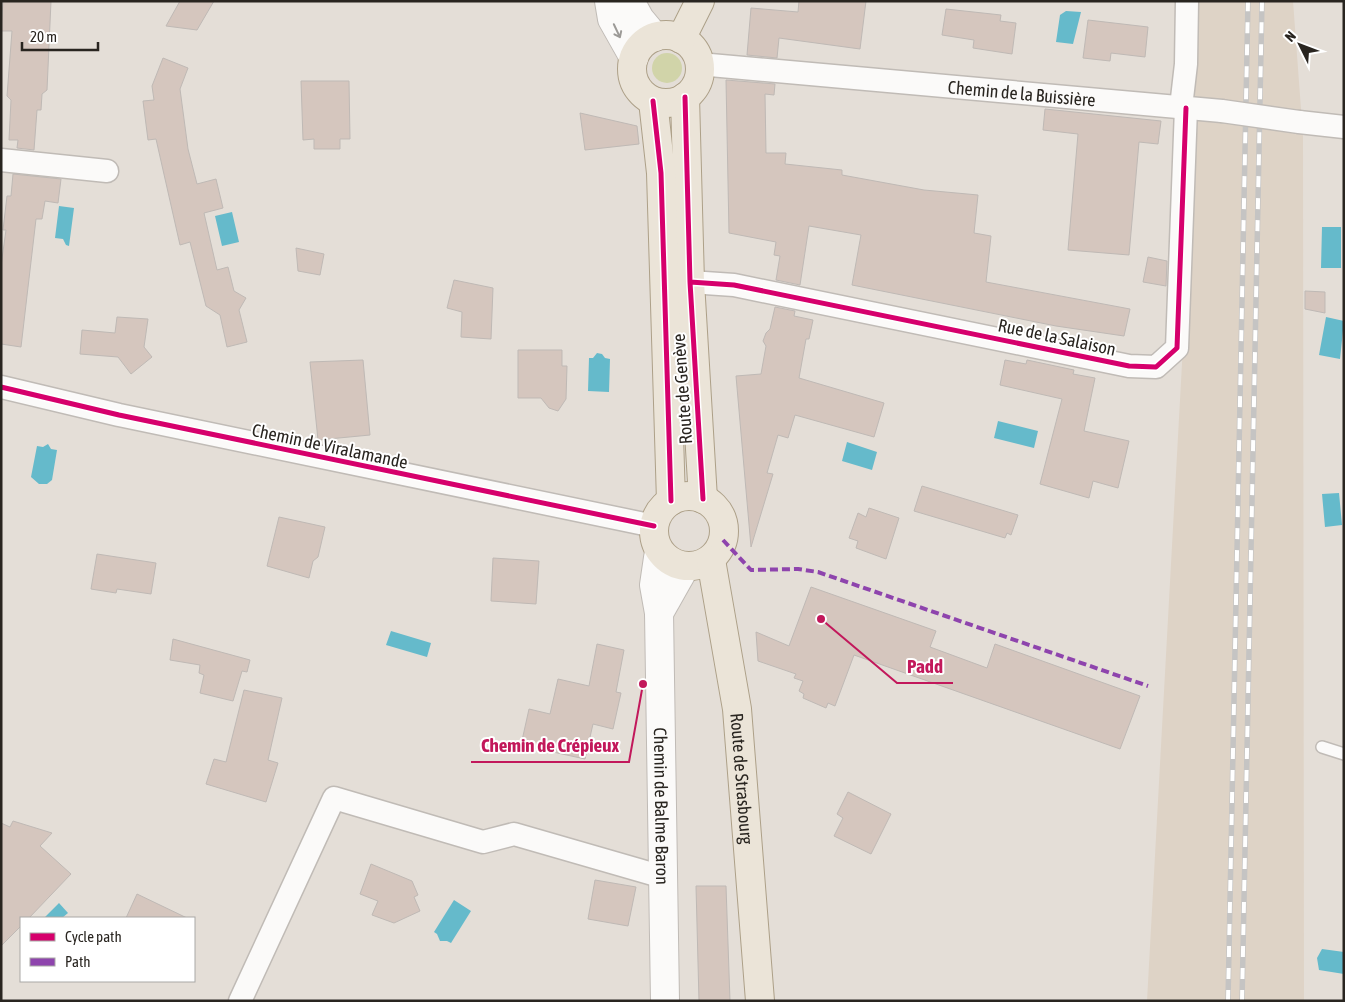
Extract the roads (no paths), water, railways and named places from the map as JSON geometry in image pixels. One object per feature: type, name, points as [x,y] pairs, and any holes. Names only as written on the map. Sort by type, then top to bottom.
[{"type":"main road","points":[[668,38],[700,1]]},
{"type":"main road","points":[[668,38],[696,54],[699,64],[697,83],[685,97],[675,102],[653,101],[644,96],[635,83],[632,69],[634,58],[646,41],[668,38]]},
{"type":"main road","name":"Route de Genève","points":[[685,97],[690,282],[703,499]]},
{"type":"main road","name":"Route de Genève","points":[[653,101],[661,173],[671,501]]},
{"type":"main road","points":[[681,497],[703,499],[718,511],[724,530],[719,550],[710,560],[694,567],[685,567],[666,558],[657,538],[663,507],[681,497]]},
{"type":"main road","name":"Route de Strasbourg","points":[[710,560],[736,709],[760,1001]]},
{"type":"street","points":[[609,1],[612,19],[634,58]]},
{"type":"street","points":[[630,1],[640,19],[668,38]]},
{"type":"street","name":"Rue de la Salaison","points":[[690,282],[734,285],[1129,366],[1156,367],[1177,348],[1187,1]]},
{"type":"street","name":"Chemin de la Buissière","points":[[699,64],[1222,111],[1344,127]]},
{"type":"street","points":[[1,160],[107,171]]},
{"type":"street","name":"Chemin de Viralamande","points":[[1,387],[657,538]]},
{"type":"street","name":"Chemin de Balme Baron","points":[[657,538],[654,585],[659,613],[665,1001]]},
{"type":"street","points":[[659,613],[685,567]]},
{"type":"street","points":[[240,1001],[334,798],[483,842],[514,834],[664,878]]},
{"type":"lane","points":[[1322,746],[1344,754]]},
{"type":"water","points":[[1066,11],[1081,12],[1073,44],[1056,42],[1060,15]]},
{"type":"water","points":[[59,206],[74,208],[69,246],[66,245],[63,239],[55,238]]},
{"type":"water","points":[[232,212],[239,242],[222,246],[215,216]]},
{"type":"water","points":[[1322,227],[1341,227],[1341,268],[1321,268]]},
{"type":"water","points":[[1326,317],[1344,321],[1340,359],[1319,355]]},
{"type":"water","points":[[597,353],[610,359],[609,392],[588,391],[589,358],[593,358]]},
{"type":"water","points":[[998,421],[1038,431],[1034,448],[994,438]]},
{"type":"water","points":[[847,442],[877,452],[872,470],[842,461]]},
{"type":"water","points":[[48,444],[51,449],[57,450],[52,480],[47,484],[39,484],[31,477],[37,446],[43,447]]},
{"type":"water","points":[[1339,493],[1342,525],[1325,527],[1322,494]]},
{"type":"water","points":[[391,631],[431,643],[427,657],[386,645]]},
{"type":"water","points":[[454,900],[471,911],[451,943],[440,941],[434,932]]},
{"type":"water","points":[[59,903],[68,913],[63,917],[45,917]]},
{"type":"water","points":[[1322,949],[1344,952],[1344,974],[1319,970],[1317,958]]},
{"type":"railway","points":[[1228,1001],[1248,1]]},
{"type":"railway","points":[[1242,1001],[1262,1]]},
{"type":"place","name":"Padd","points":[[821,619]]},
{"type":"place","name":"Chemin de Crépieux","points":[[643,684]]}]
